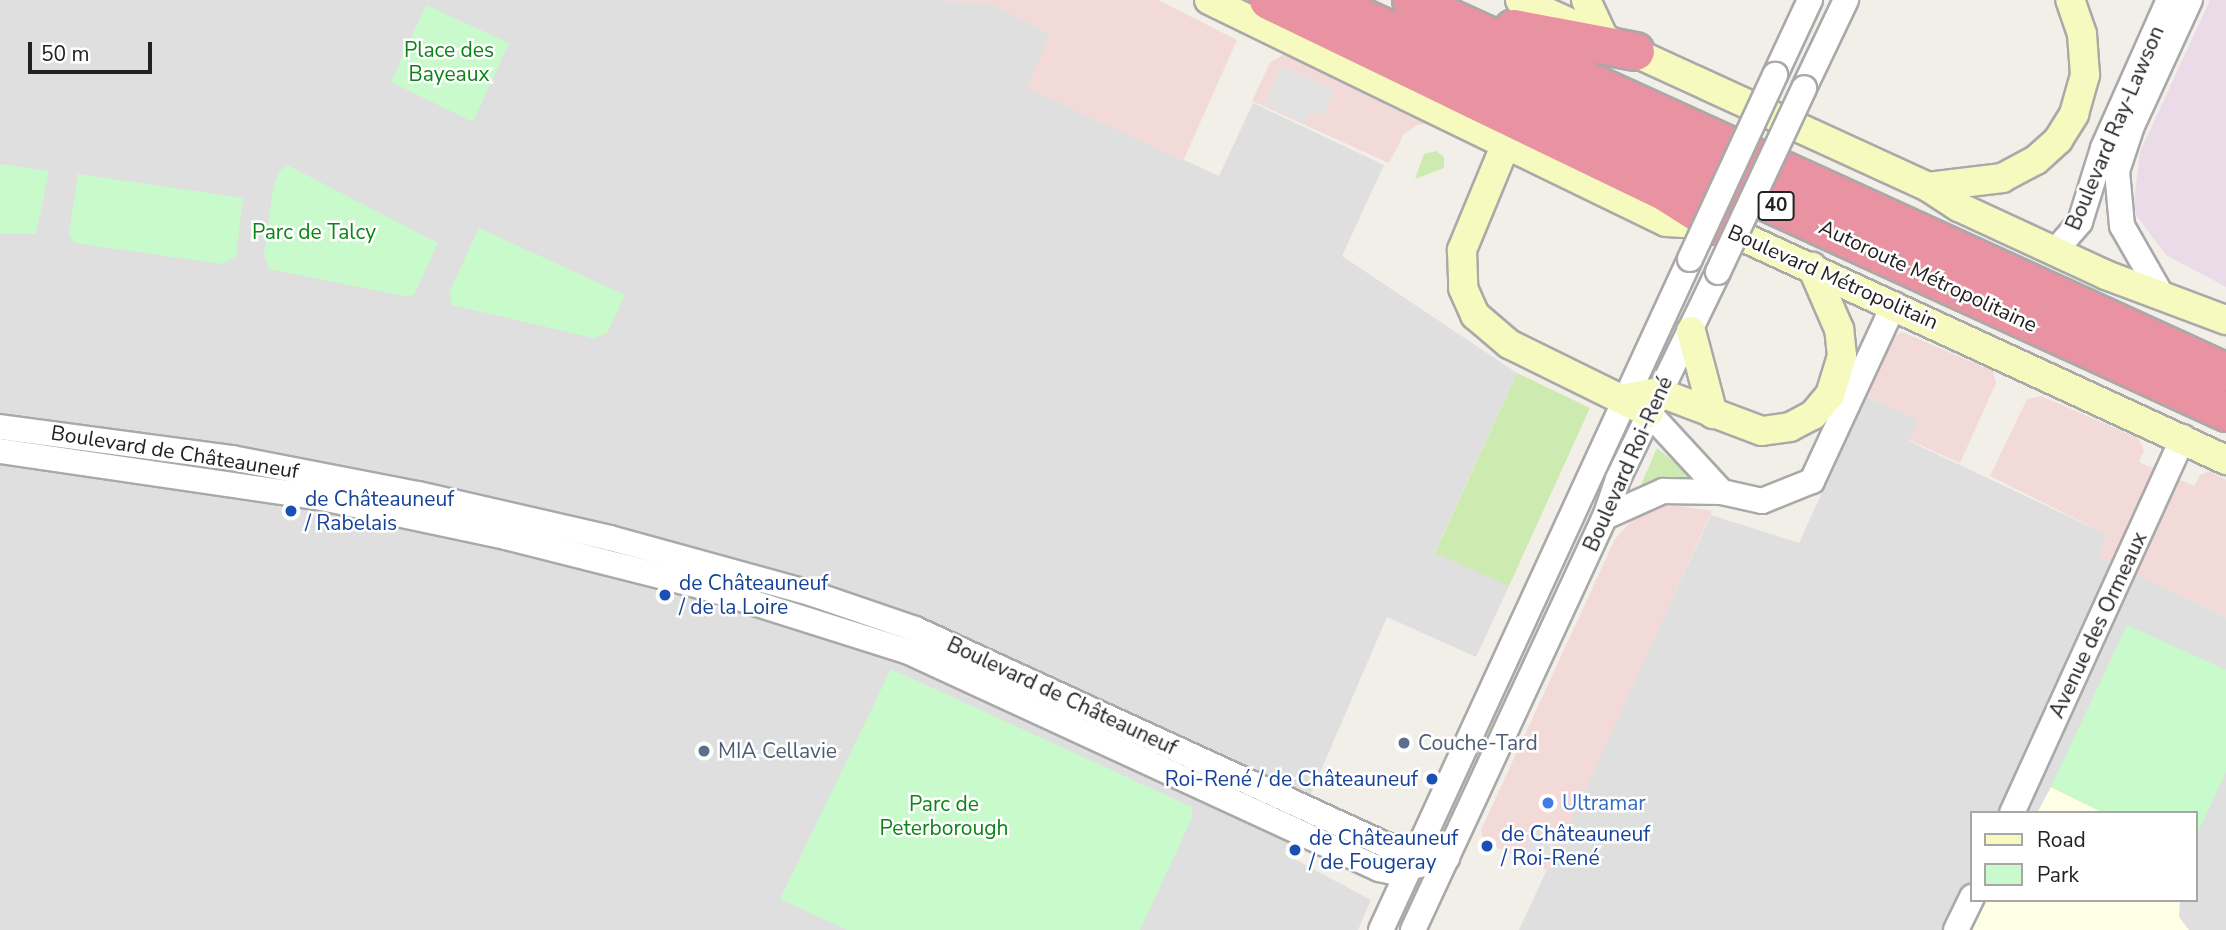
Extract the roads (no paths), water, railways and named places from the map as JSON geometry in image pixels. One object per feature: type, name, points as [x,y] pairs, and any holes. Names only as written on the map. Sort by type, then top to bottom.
[{"type":"highway","points":[[1268,0],[1676,198],[1717,225]]},
{"type":"highway","name":"Autoroute Métropolitaine","points":[[1325,0],[2226,412]]},
{"type":"highway","points":[[1416,2],[1559,40],[1635,51]]},
{"type":"highway","name":"Autoroute Métropolitaine","points":[[1416,2],[2226,372]]},
{"type":"main road","name":"Boulevard Métropolitain","points":[[1209,0],[1666,222],[1717,225],[2183,437],[2226,460]]},
{"type":"main road","points":[[1520,0],[1602,35],[1928,187],[1959,207],[2132,286],[2161,294],[2226,320]]},
{"type":"main road","points":[[1587,0],[1602,35]]},
{"type":"main road","points":[[1928,187],[2002,178],[2036,160],[2058,140],[2074,114],[2085,75],[2082,34],[2070,0]]},
{"type":"main road","points":[[1505,146],[1462,250],[1460,274],[1468,302],[1495,336],[1625,398],[1713,414],[1751,429],[1778,431],[1813,415],[1830,395],[1840,368],[1842,342],[1812,267]]},
{"type":"main road","points":[[1691,331],[1713,414]]},
{"type":"street","name":"Boulevard Roi-René","points":[[1381,930],[1810,0]]},
{"type":"street","name":"Boulevard Roi-René","points":[[1413,930],[1605,517],[1654,403],[1691,331],[1846,0]]},
{"type":"street","name":"Boulevard Ray-Lawson","points":[[2055,251],[2080,222],[2103,148],[2169,0]]},
{"type":"street","name":"Boulevard Ray-Lawson","points":[[2161,294],[2123,226],[2116,198],[2117,172],[2132,127],[2190,0]]},
{"type":"street","points":[[1605,517],[1663,491],[1722,492],[1762,501],[1812,481],[1894,304]]},
{"type":"street","points":[[1654,403],[1722,492]]},
{"type":"street","name":"Boulevard de Châteauneuf","points":[[0,427],[232,458],[418,494],[622,541],[813,594],[915,629],[1388,846],[1411,862]]},
{"type":"street","name":"Avenue des Ormeaux","points":[[2013,811],[2183,437]]},
{"type":"street","name":"Boulevard de Châteauneuf","points":[[0,451],[215,480],[400,514],[577,554],[790,612],[909,652],[1380,869],[1447,858]]},
{"type":"street","points":[[1956,930],[1970,901]]},
{"type":"place","name":"de Châteauneuf / Rabelais","points":[[291,511]]},
{"type":"place","name":"de Châteauneuf / de la Loire","points":[[665,595]]},
{"type":"place","name":"Couche-Tard","points":[[1404,743]]},
{"type":"place","name":"MIA Cellavie","points":[[704,751]]},
{"type":"place","name":"Roi-René / de Châteauneuf","points":[[1432,779]]},
{"type":"place","name":"Ultramar","points":[[1548,803]]},
{"type":"place","name":"de Châteauneuf / Roi-René","points":[[1487,846]]},
{"type":"place","name":"de Châteauneuf / de Fougeray","points":[[1295,850]]},
{"type":"park label","name":"Place des Bayeaux","points":[[449,62]]},
{"type":"park label","name":"Parc de Talcy","points":[[314,232]]},
{"type":"park label","name":"Parc de Peterborough","points":[[944,816]]}]
